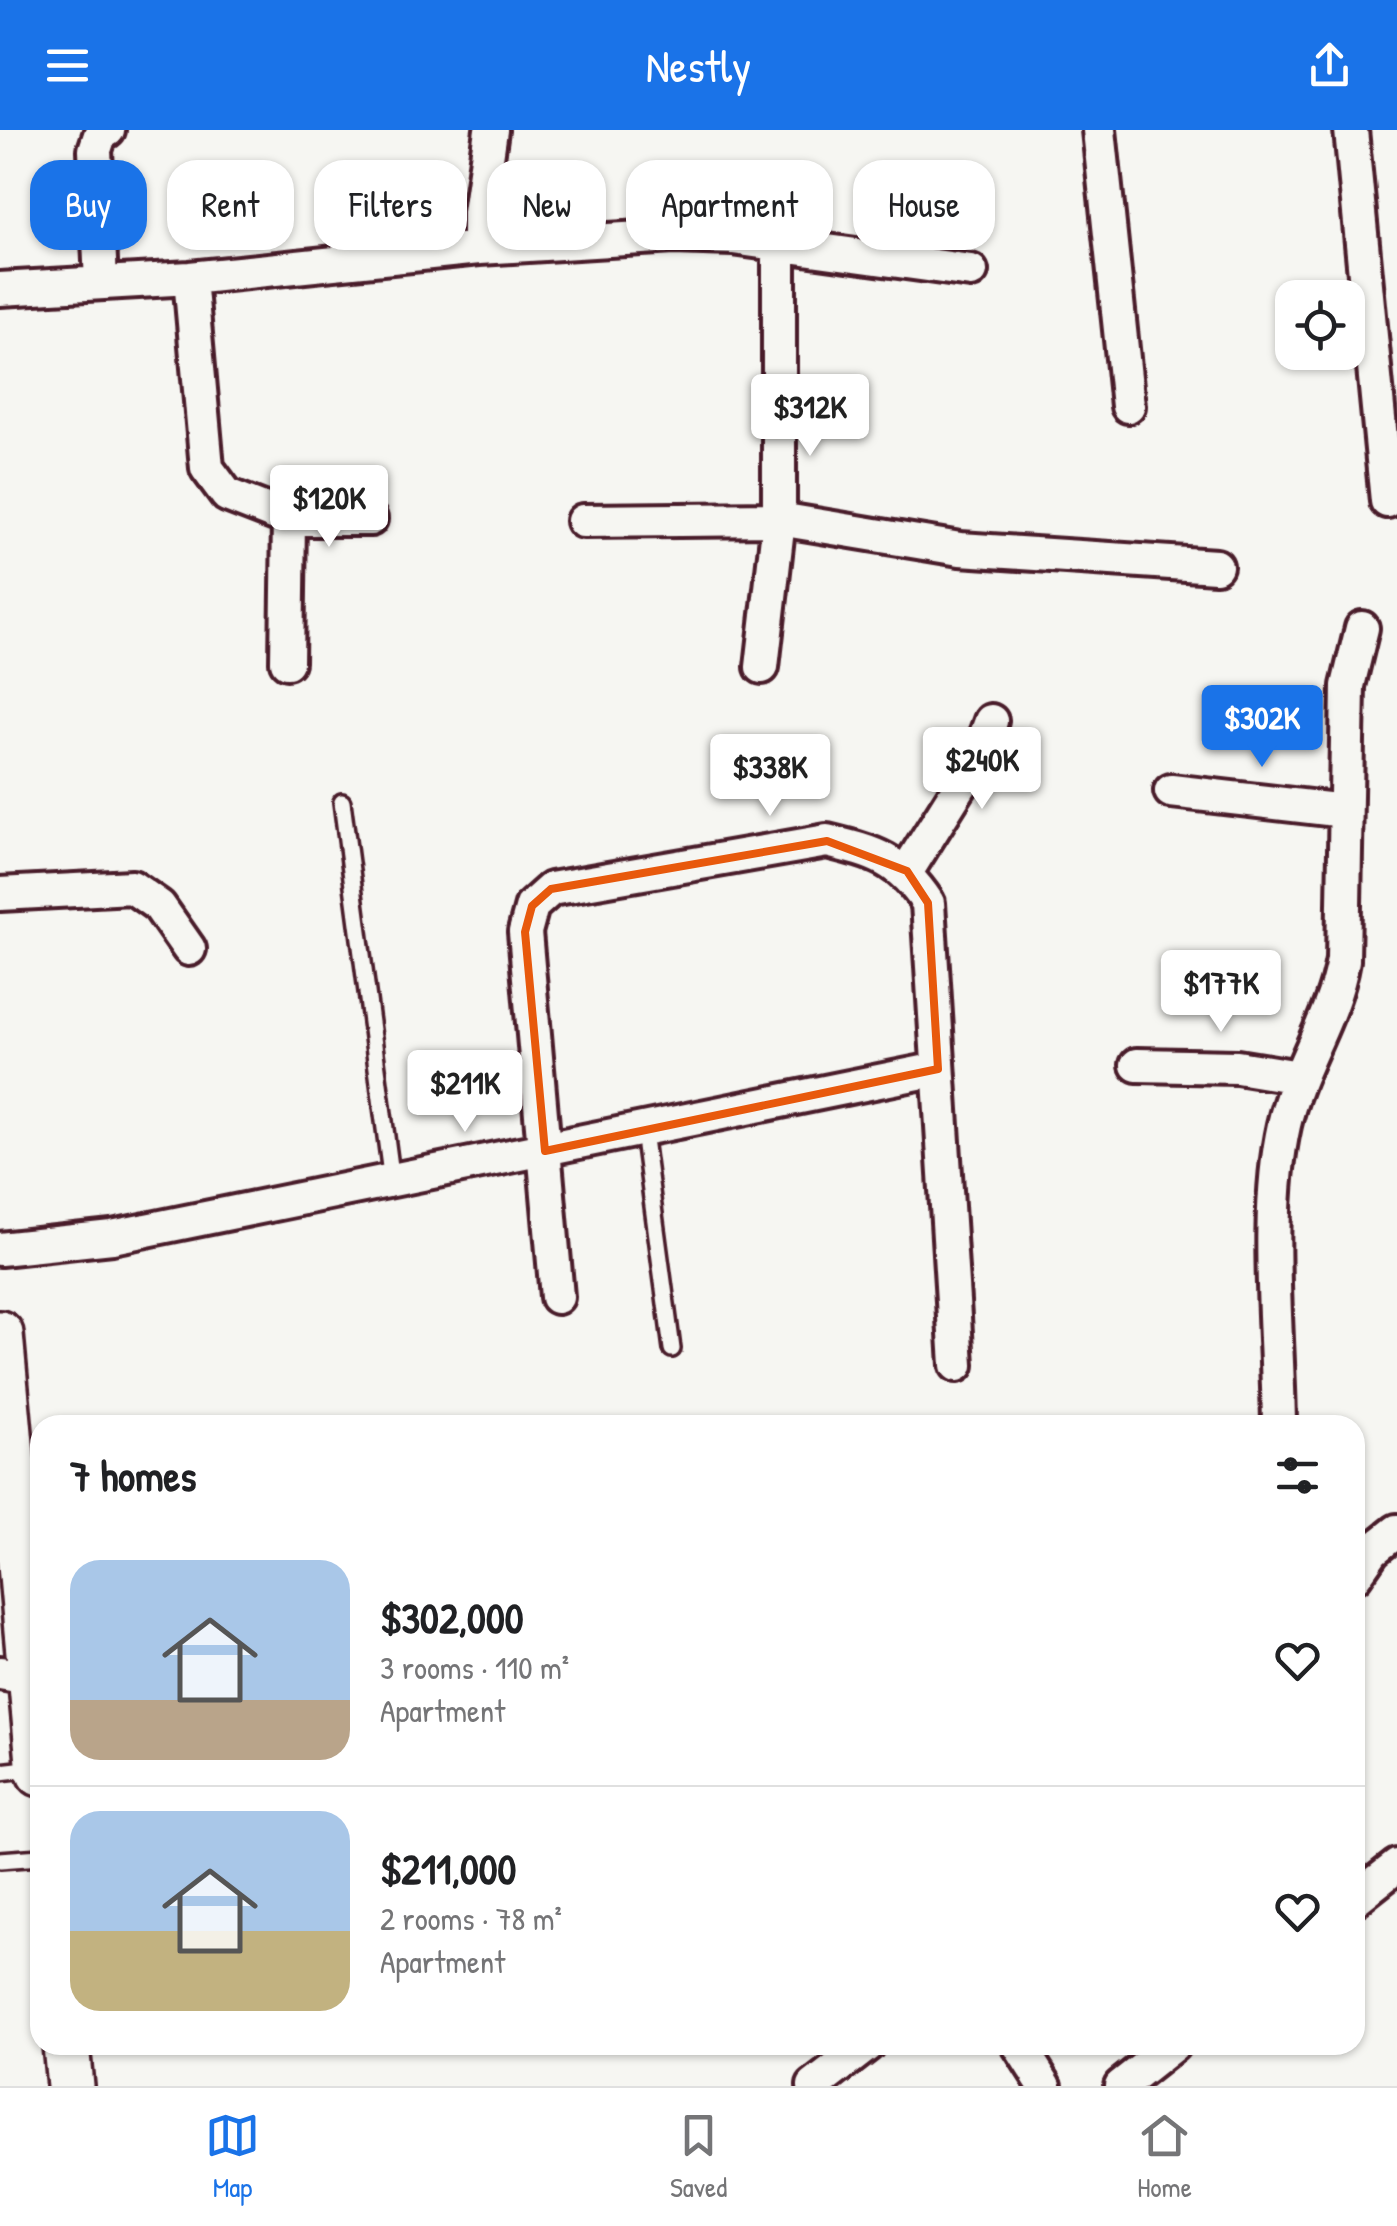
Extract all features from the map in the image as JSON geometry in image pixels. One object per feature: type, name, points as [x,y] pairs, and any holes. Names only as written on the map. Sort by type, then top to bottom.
[{"type":"main road","points":[[0,1334],[6,1458],[30,1712]]},
{"type":"main road","points":[[67,2055],[70,2086]]},
{"type":"street","points":[[101,283],[95,150],[100,135],[108,130]]},
{"type":"street","points":[[479,248],[479,213],[491,130]]},
{"type":"street","points":[[1099,130],[1128,406]]},
{"type":"street","points":[[1351,130],[1387,501]]},
{"type":"street","points":[[0,289],[190,278],[479,248],[626,239]]},
{"type":"street","points":[[762,667],[779,519],[779,250]]},
{"type":"street","points":[[796,250],[971,271]]},
{"type":"street","points":[[190,278],[207,468],[227,495],[289,519],[370,519]]},
{"type":"street","points":[[286,662],[289,519]]},
{"type":"street","points":[[583,521],[779,519],[960,549],[1216,566]]},
{"type":"street","points":[[1279,1415],[1276,1176],[1284,1124],[1299,1077],[1337,1000],[1343,960],[1348,686],[1362,628]]},
{"type":"street","points":[[907,870],[977,759],[991,720]]},
{"type":"street","points":[[1171,790],[1345,811]]},
{"type":"street","points":[[557,1296],[525,932],[532,906],[551,889],[827,841],[870,852],[907,870],[928,902],[957,1365]]},
{"type":"street","points":[[0,894],[132,887],[159,906],[189,949]]},
{"type":"street","points":[[1138,1065],[1238,1067],[1299,1077]]},
{"type":"street","points":[[0,1249],[112,1237],[938,1069]]},
{"type":"street","points":[[1365,1561],[1372,1550],[1397,1531]]},
{"type":"street","points":[[1365,1891],[1397,1866]]},
{"type":"street","points":[[814,2086],[855,2055]]},
{"type":"street","points":[[1025,2055],[1045,2086]]},
{"type":"street","points":[[1122,2086],[1161,2055]]},
{"type":"lane","points":[[342,802],[392,1182]]},
{"type":"lane","points":[[643,1131],[672,1349]]},
{"type":"lane","points":[[0,1772],[30,1770]]},
{"type":"lane","points":[[0,1860],[30,1858]]},
{"type":"highlighted area","points":[[827,841],[907,871],[928,903],[938,1069],[545,1151],[525,932],[532,906],[551,889]]}]
